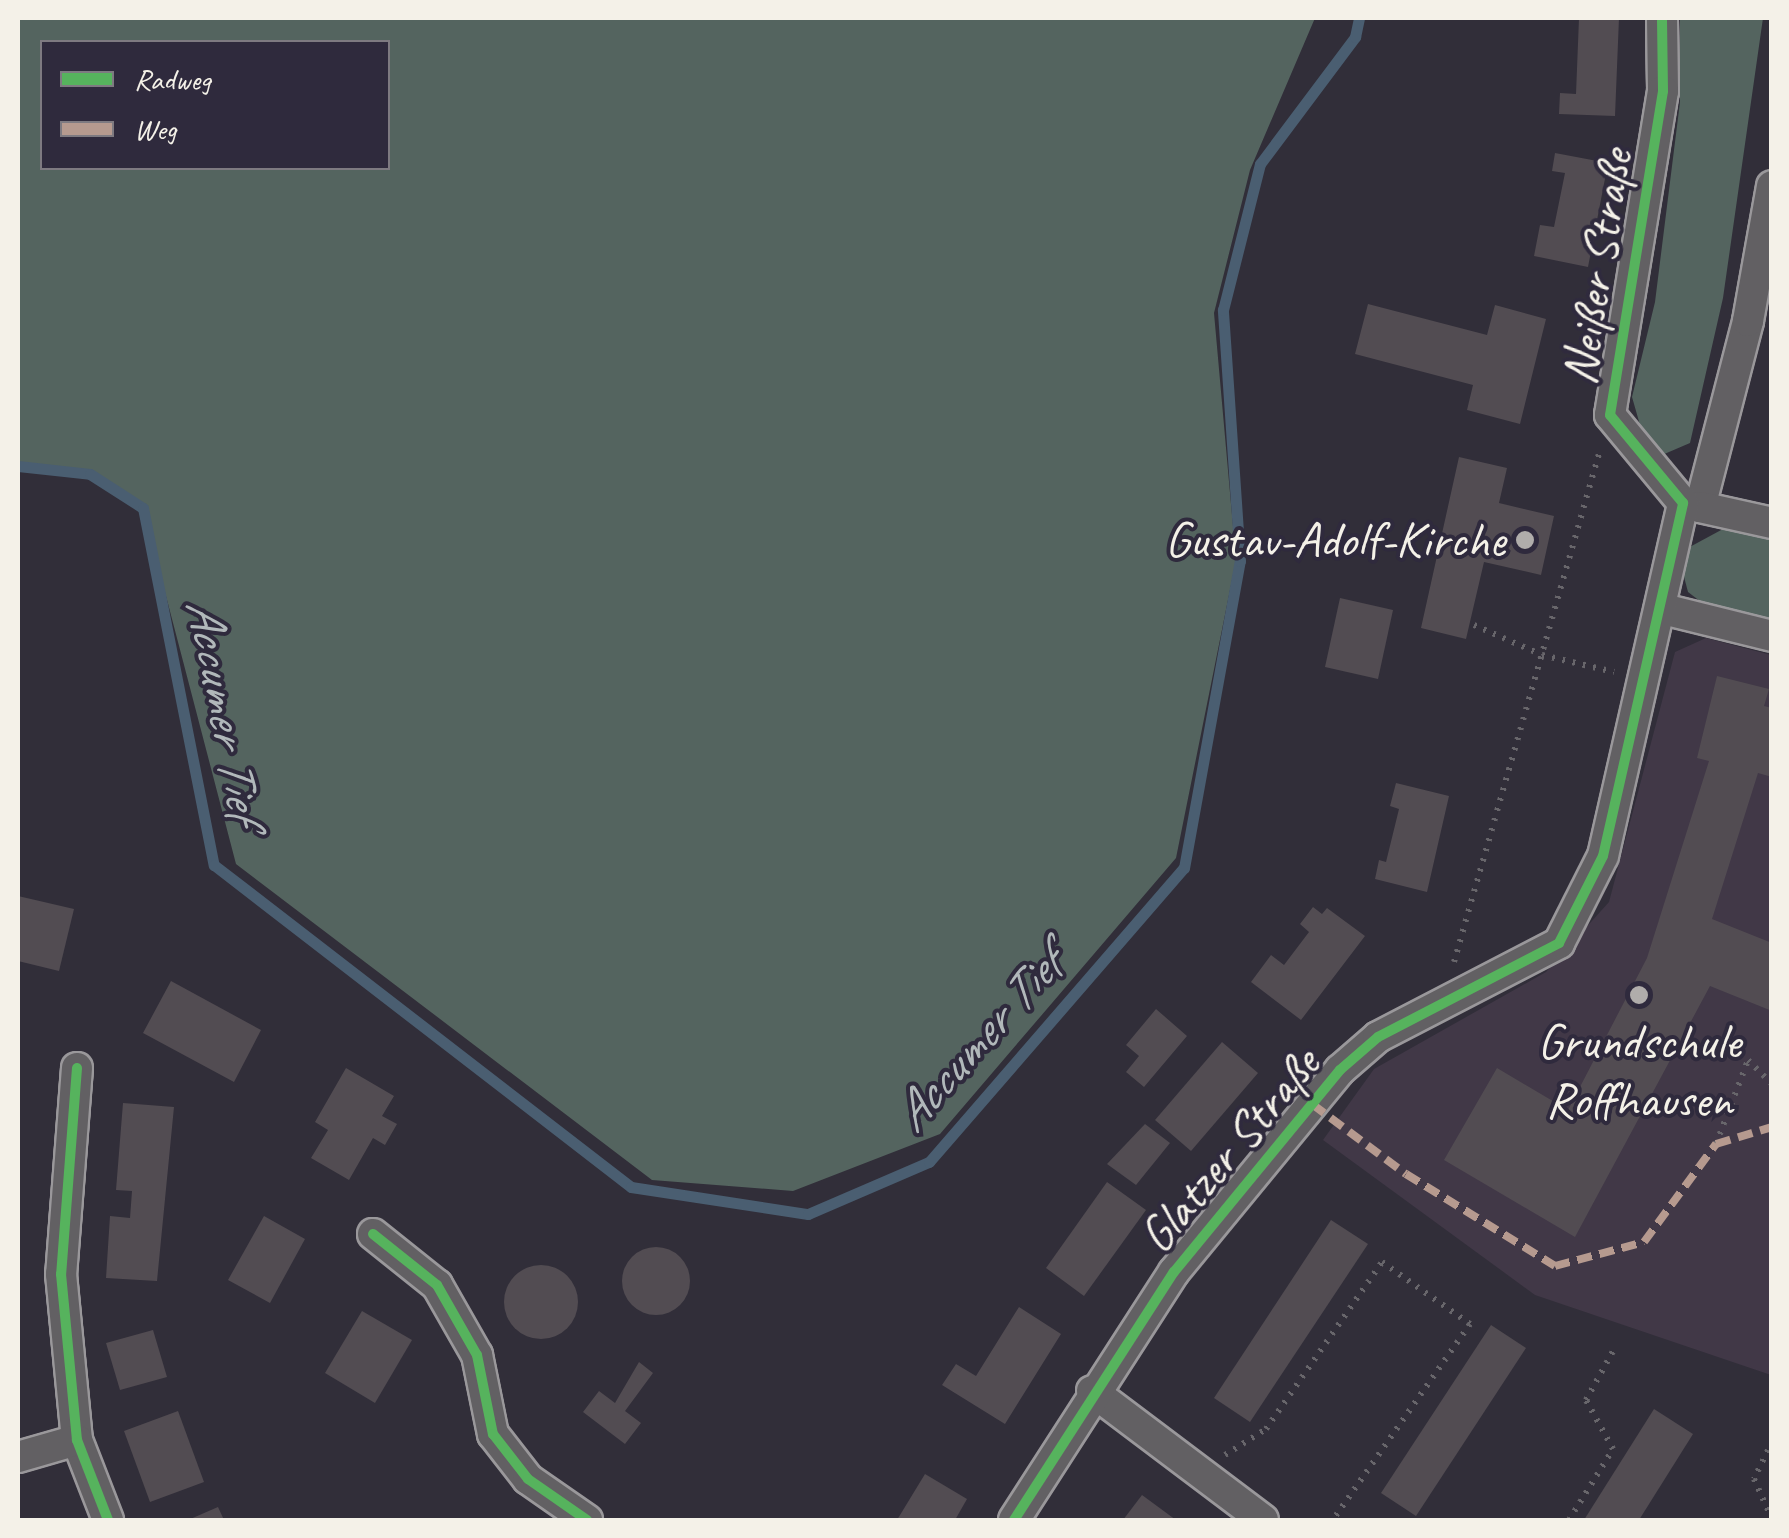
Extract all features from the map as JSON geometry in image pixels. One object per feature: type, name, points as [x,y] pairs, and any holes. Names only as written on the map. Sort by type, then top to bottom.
[{"type":"street","name":"Neißer Straße","points":[[1662,18],[1663,91],[1610,415],[1692,505]]},
{"type":"street","name":"Glatzer Straße","points":[[1014,1520],[1092,1392],[1174,1272],[1340,1070],[1378,1037],[1559,943],[1603,856],[1663,609],[1748,321],[1772,186]]},
{"type":"street","points":[[1692,505],[1772,524]]},
{"type":"street","points":[[1663,609],[1772,636]]},
{"type":"street","points":[[76,1068],[61,1274],[77,1440],[108,1520]]},
{"type":"street","points":[[373,1234],[437,1286],[477,1355],[493,1434],[528,1480],[587,1520]]},
{"type":"street","points":[[1092,1392],[1263,1520]]},
{"type":"street","points":[[18,1457],[77,1440]]},
{"type":"path","points":[[1442,1004],[1610,415]]},
{"type":"path","points":[[1474,625],[1542,655],[1646,679]]},
{"type":"path","points":[[1716,1144],[1748,1060],[1772,1084]]},
{"type":"path","points":[[1198,1472],[1266,1429],[1382,1262],[1470,1324],[1333,1520]]},
{"type":"path","points":[[1569,1520],[1613,1449],[1586,1400],[1614,1352]]},
{"type":"path","points":[[1768,1450],[1754,1479],[1772,1519]]},
{"type":"shaded area","points":[[18,18],[1315,18],[1250,170],[1214,313],[1236,560],[1176,858],[940,1134],[793,1191],[652,1180],[236,864],[143,508],[90,474],[18,466]]},
{"type":"shaded area","points":[[1680,18],[1763,18],[1723,298],[1690,443],[1662,455],[1642,432],[1632,397],[1655,302],[1680,102]]},
{"type":"shaded area","points":[[1723,529],[1771,540],[1771,622],[1709,608],[1688,592],[1682,569],[1686,549]]},
{"type":"shaded area","name":"Grundschule Roffhausen","points":[[1706,638],[1771,655],[1771,1375],[1535,1295],[1323,1140],[1374,1069],[1546,972],[1609,902],[1675,652]]},
{"type":"building","points":[[1579,18],[1619,18],[1615,116],[1559,114],[1560,93],[1576,94]]},
{"type":"building","points":[[1555,153],[1608,163],[1588,267],[1534,256],[1540,225],[1554,227],[1565,173],[1552,171]]},
{"type":"building","points":[[1368,304],[1487,335],[1495,305],[1546,319],[1520,424],[1467,410],[1473,385],[1355,354]]},
{"type":"building","points":[[1459,457],[1507,468],[1499,503],[1554,516],[1541,575],[1484,562],[1466,639],[1421,628]]},
{"type":"building","points":[[1340,598],[1393,610],[1378,679],[1325,667]]},
{"type":"building","points":[[1717,676],[1769,689],[1764,706],[1772,708],[1772,777],[1758,773],[1712,919],[1772,943],[1772,1011],[1710,986],[1575,1237],[1444,1160],[1497,1068],[1568,1110],[1647,958],[1709,761],[1697,758]]},
{"type":"building","points":[[1396,783],[1449,796],[1427,892],[1375,879],[1379,860],[1386,862],[1399,809],[1390,806]]},
{"type":"building","points":[[18,896],[74,909],[59,971],[18,961]]},
{"type":"building","points":[[1313,907],[1322,914],[1327,908],[1365,936],[1301,1020],[1251,982],[1271,955],[1284,965],[1309,932],[1300,924]]},
{"type":"building","points":[[171,981],[261,1030],[234,1082],[143,1033]]},
{"type":"building","points":[[1156,1009],[1187,1036],[1144,1087],[1126,1072],[1139,1056],[1126,1045]]},
{"type":"building","points":[[1222,1042],[1258,1073],[1191,1151],[1155,1120]]},
{"type":"building","points":[[346,1068],[394,1096],[382,1116],[397,1124],[385,1145],[373,1138],[349,1180],[311,1158],[328,1130],[315,1122]]},
{"type":"building","points":[[123,1103],[174,1107],[157,1281],[106,1278],[110,1216],[130,1218],[132,1191],[116,1190]]},
{"type":"building","points":[[1145,1124],[1170,1143],[1136,1185],[1107,1164]]},
{"type":"building","points":[[1107,1182],[1146,1210],[1084,1296],[1046,1268]]},
{"type":"building","points":[[264,1216],[305,1239],[270,1303],[228,1280]]},
{"type":"building","points":[[1331,1220],[1368,1244],[1250,1422],[1214,1398]]},
{"type":"building","points":[[656,1247],[680,1257],[690,1281],[680,1305],[656,1315],[632,1305],[622,1281],[632,1257]]},
{"type":"building","points":[[541,1265],[567,1276],[578,1302],[567,1328],[541,1339],[515,1328],[504,1302],[515,1276]]},
{"type":"building","points":[[1019,1307],[1061,1334],[1005,1424],[942,1385],[956,1364],[976,1376]]},
{"type":"building","points":[[362,1311],[412,1340],[375,1403],[325,1373]]},
{"type":"building","points":[[1491,1325],[1526,1348],[1416,1516],[1381,1493]]},
{"type":"building","points":[[153,1330],[167,1377],[120,1390],[106,1343]]},
{"type":"building","points":[[639,1362],[653,1373],[625,1411],[641,1423],[625,1444],[583,1412],[599,1391],[615,1403]]},
{"type":"building","points":[[1654,1409],[1693,1434],[1639,1520],[1584,1520]]},
{"type":"building","points":[[178,1411],[204,1482],[150,1502],[124,1431]]},
{"type":"building","points":[[925,1474],[967,1499],[955,1520],[897,1520]]},
{"type":"building","points":[[1142,1495],[1176,1520],[1123,1520]]},
{"type":"building","points":[[218,1507],[224,1520],[188,1520]]},
{"type":"waterway","name":"Accumer Tief","points":[[18,466],[90,474],[143,508],[214,865],[631,1187],[808,1214],[929,1162],[1184,868],[1240,561],[1223,310],[1260,164],[1355,37],[1359,18]]},
{"type":"marked path","points":[[1312,1104],[1406,1174],[1555,1266],[1644,1242],[1716,1144],[1772,1127]]},
{"type":"cycle path","points":[[1014,1520],[1174,1272],[1340,1070],[1378,1037],[1559,943],[1603,856],[1683,503],[1610,415],[1663,91],[1662,18]]},
{"type":"cycle path","points":[[77,1068],[61,1274],[77,1440],[108,1520]]},
{"type":"cycle path","points":[[373,1234],[437,1285],[477,1355],[493,1434],[528,1479],[587,1520]]},
{"type":"place","name":"Gustav-Adolf-Kirche","points":[[1525,540]]},
{"type":"place","name":"Grundschule Roffhausen","points":[[1639,995]]}]
